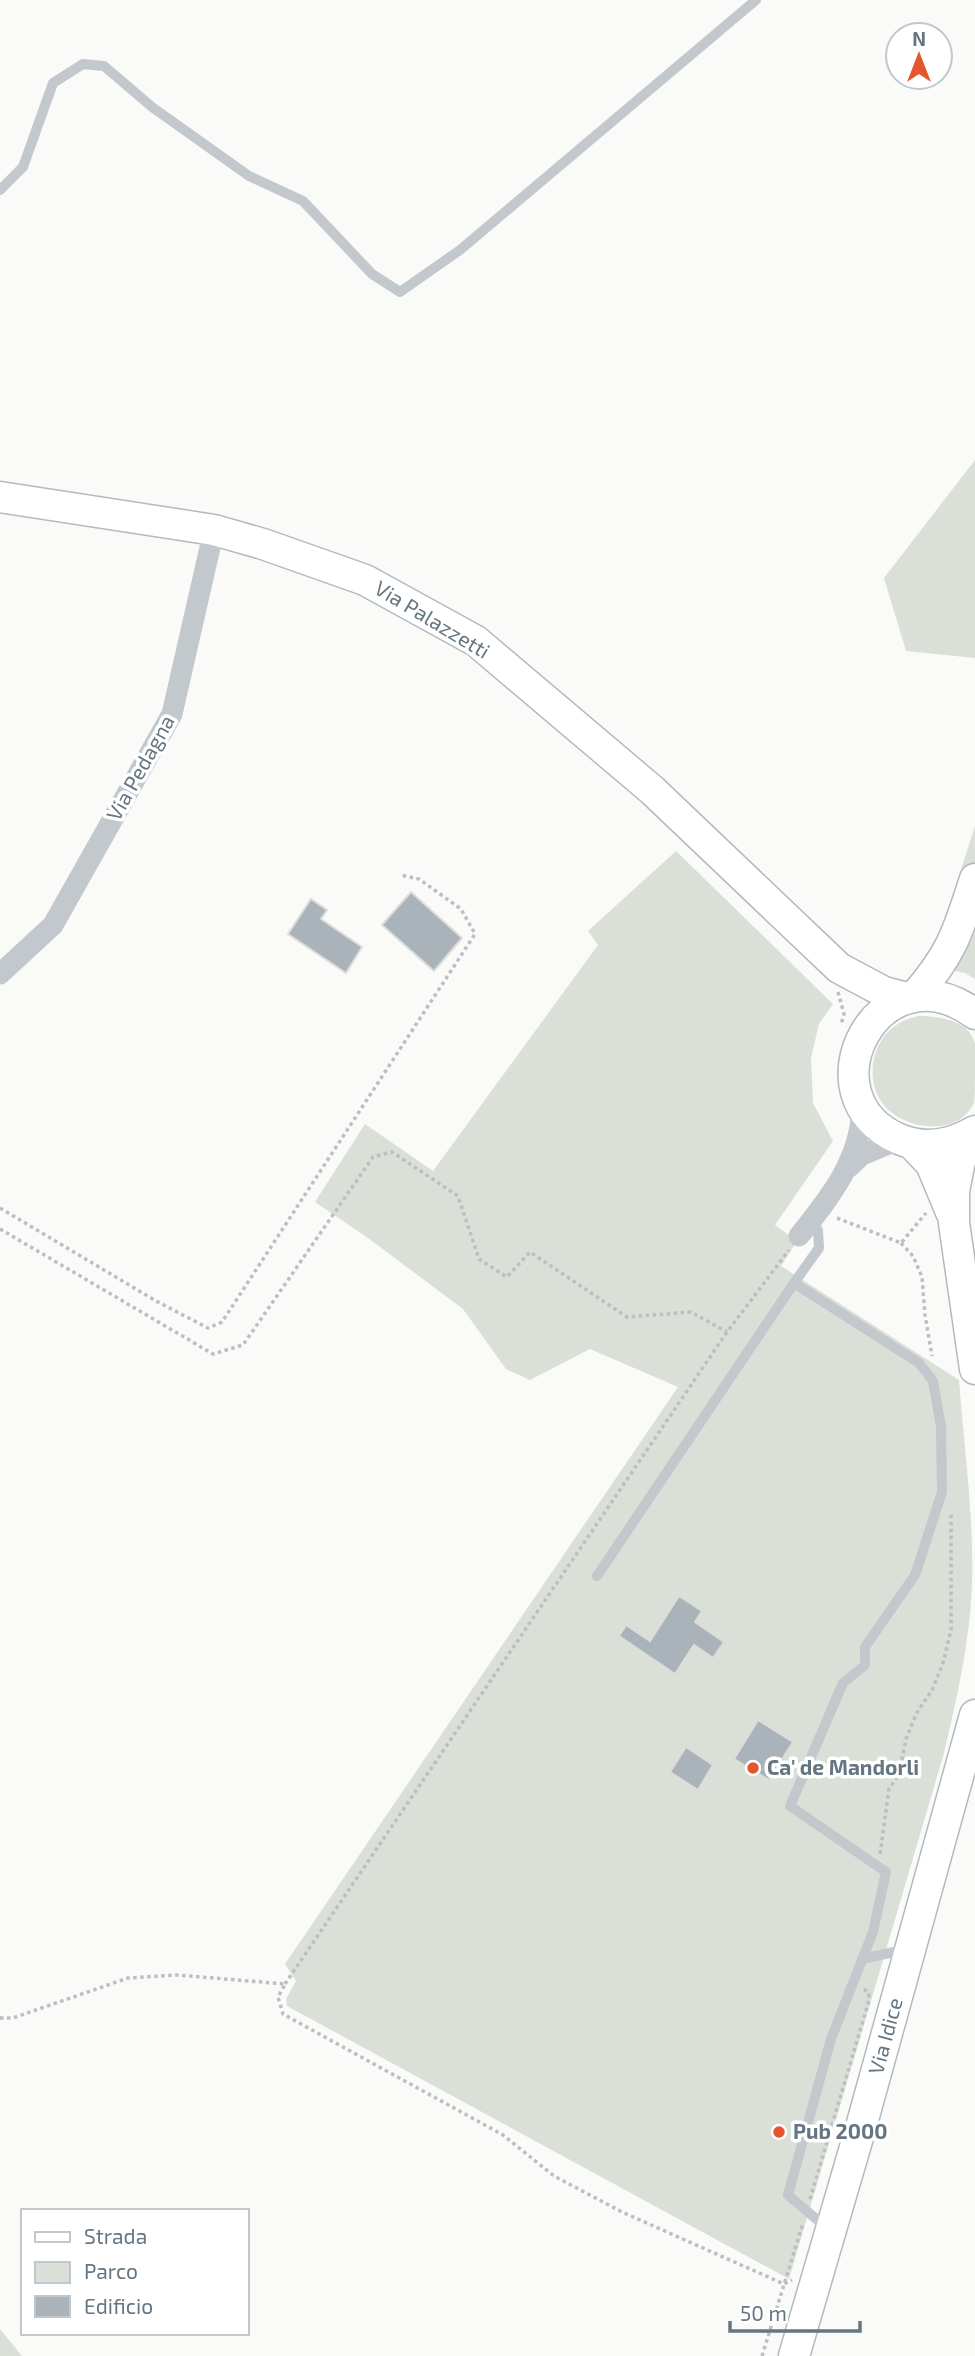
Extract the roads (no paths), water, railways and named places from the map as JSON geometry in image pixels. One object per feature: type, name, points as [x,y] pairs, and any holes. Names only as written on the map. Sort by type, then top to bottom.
[{"type":"main road","name":"Via Palazzetti","points":[[0,497],[214,530],[263,544],[365,580],[476,641],[652,790],[838,976],[856,1000],[851,1034]]},
{"type":"main road","points":[[974,1132],[950,1144],[906,1142],[886,1134],[871,1123],[853,1081],[855,1053],[851,1034],[886,1009],[911,998],[936,973],[957,936],[975,879]]},
{"type":"main road","points":[[957,936],[957,978],[971,1011]]},
{"type":"main road","name":"Via Palazzetti","points":[[838,976],[911,998]]},
{"type":"main road","points":[[911,998],[946,998],[971,1011]]},
{"type":"main road","points":[[941,1217],[954,1191],[960,1161],[974,1132]]},
{"type":"main road","points":[[906,1142],[931,1164],[975,1369]]},
{"type":"main road","name":"Via Idice","points":[[794,2356],[975,1715]]},
{"type":"street","name":"Via Pedagna","points":[[0,974],[53,925],[172,714],[214,530]]},
{"type":"street","points":[[846,1170],[862,1129],[862,1105]]},
{"type":"street","points":[[809,1223],[846,1170],[862,1155],[906,1142]]},
{"type":"lane","points":[[0,190],[23,167],[53,83],[83,64],[104,66],[152,107],[249,176],[303,201],[372,274],[400,292],[460,250],[755,0]]},
{"type":"lane","points":[[597,1576],[819,1248],[817,1230],[809,1223]]},
{"type":"lane","points":[[794,1283],[919,1363],[933,1381],[941,1427],[942,1492],[915,1575],[865,1647],[865,1665],[843,1683],[790,1806],[886,1872],[865,1959],[831,2039],[788,2195],[830,2231]]},
{"type":"lane","points":[[865,1959],[911,1948]]},
{"type":"place","name":"Ca' de Mandorli","points":[[753,1768]]},
{"type":"place","name":"Pub 2000","points":[[779,2132]]}]
